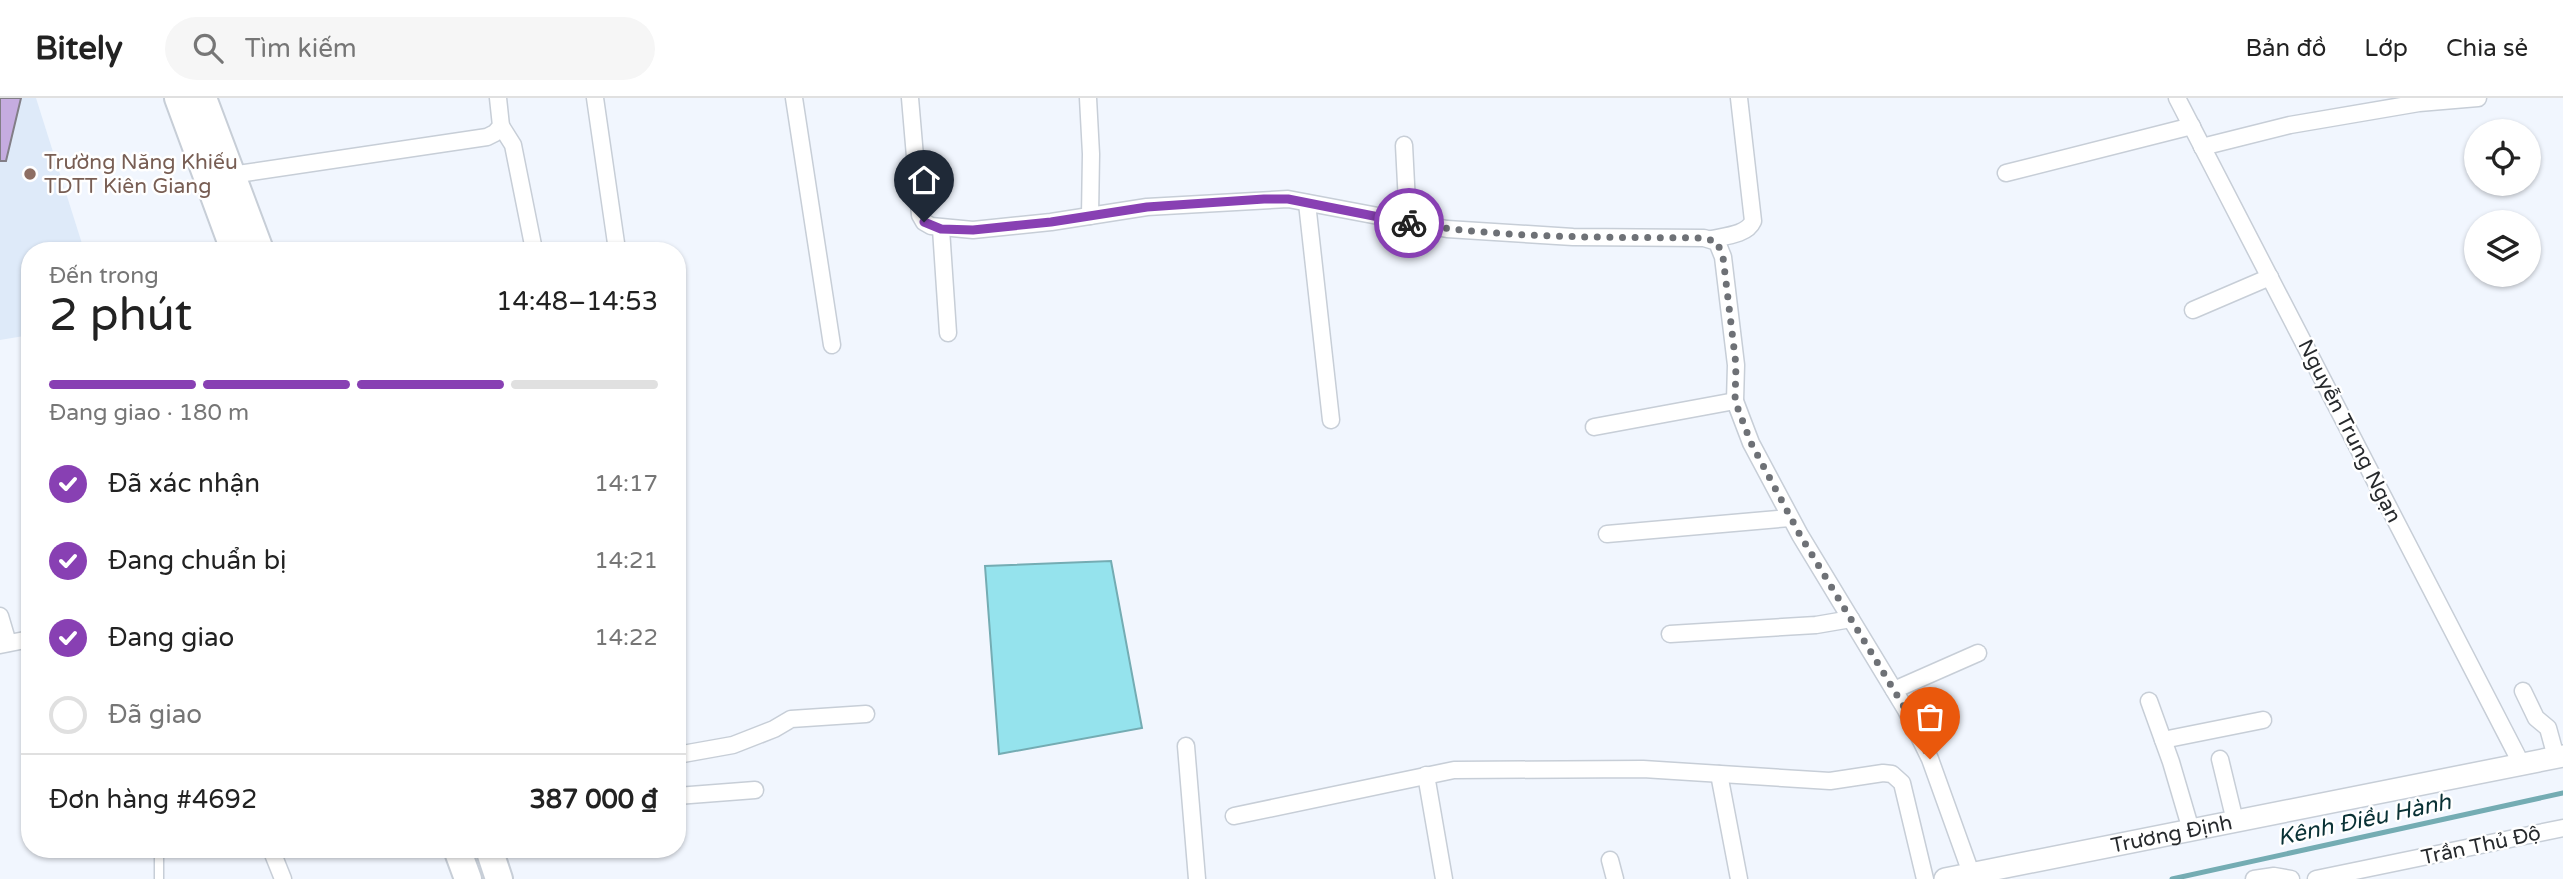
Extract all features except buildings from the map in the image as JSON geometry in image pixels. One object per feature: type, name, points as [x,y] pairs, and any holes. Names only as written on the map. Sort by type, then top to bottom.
[{"type":"main road","points":[[178,98],[231,242]]},
{"type":"main road","points":[[203,98],[257,242]]},
{"type":"main road","points":[[460,858],[468,879]]},
{"type":"main road","points":[[492,858],[499,879]]},
{"type":"street","points":[[498,98],[501,126],[513,145],[532,242]]},
{"type":"street","points":[[595,98],[616,242]]},
{"type":"street","points":[[794,98],[832,345]]},
{"type":"street","points":[[910,98],[920,215],[924,222],[941,229],[1006,227],[1147,207],[1288,199],[1447,229],[1510,234],[1712,239],[1751,228],[1753,221],[1740,98]]},
{"type":"street","points":[[1088,98],[1090,216]]},
{"type":"street","name":"Nguyễn Trung Ngạn","points":[[2177,98],[2522,765]]},
{"type":"street","points":[[2203,147],[2290,125],[2419,103],[2478,98]]},
{"type":"street","points":[[231,175],[487,137],[501,126]]},
{"type":"street","points":[[2006,173],[2192,126]]},
{"type":"street","points":[[1404,145],[1408,223]]},
{"type":"street","points":[[1307,203],[1331,420]]},
{"type":"street","points":[[941,229],[948,333]]},
{"type":"street","points":[[1712,239],[1717,242],[1723,257],[1736,365],[1735,401],[1751,443],[1790,518],[1894,690],[1930,759],[1971,873]]},
{"type":"street","points":[[2193,310],[2270,277]]},
{"type":"street","points":[[1594,426],[1735,401]]},
{"type":"street","points":[[1607,534],[1790,518]]},
{"type":"street","points":[[0,615],[4,644]]},
{"type":"street","points":[[1670,634],[1816,625],[1851,619]]},
{"type":"street","points":[[1894,690],[1978,653]]},
{"type":"street","points":[[2522,691],[2536,718],[2548,728],[2559,757]]},
{"type":"street","points":[[2149,701],[2191,830]]},
{"type":"street","points":[[686,753],[733,745],[774,729],[791,719],[866,714]]},
{"type":"street","points":[[2163,740],[2263,720]]},
{"type":"street","points":[[1186,746],[1197,879]]},
{"type":"street","name":"Trương Định","points":[[1945,879],[2559,757]]},
{"type":"street","points":[[2220,759],[2235,821]]},
{"type":"street","points":[[1234,816],[1426,775],[1468,770],[1643,769],[1830,781],[1892,774],[1902,783],[1925,879]]},
{"type":"street","points":[[1719,774],[1739,879]]},
{"type":"street","points":[[1426,775],[1444,879]]},
{"type":"street","points":[[686,795],[755,790]]},
{"type":"street","name":"Trần Thủ Độ","points":[[2316,879],[2563,828]]},
{"type":"street","points":[[275,858],[283,879]]},
{"type":"street","points":[[1610,860],[1615,879]]},
{"type":"street","points":[[2254,879],[2274,876],[2291,879]]},
{"type":"lane","points":[[159,858],[159,879]]},
{"type":"shaded area","name":"Trường Năng Khiếu TDTT Kiên Giang","points":[[0,98],[36,98],[81,242],[21,242],[21,336],[0,340]]},
{"type":"water","points":[[1111,561],[1142,728],[999,754],[985,566]]},
{"type":"waterway","name":"Kênh Điều Hành","points":[[2172,879],[2563,793]]},
{"type":"way so far","points":[[1409,223],[1497,234],[1704,238],[1717,242],[1723,257],[1736,365],[1735,401],[1751,443],[1800,535],[1906,710],[1930,759]]},
{"type":"place","name":"Trường Năng Khiếu TDTT Kiên Giang","points":[[30,174]]},
{"type":"route","points":[[924,222],[941,229],[973,230],[1051,222],[1147,207],[1288,199],[1409,223]]}]
